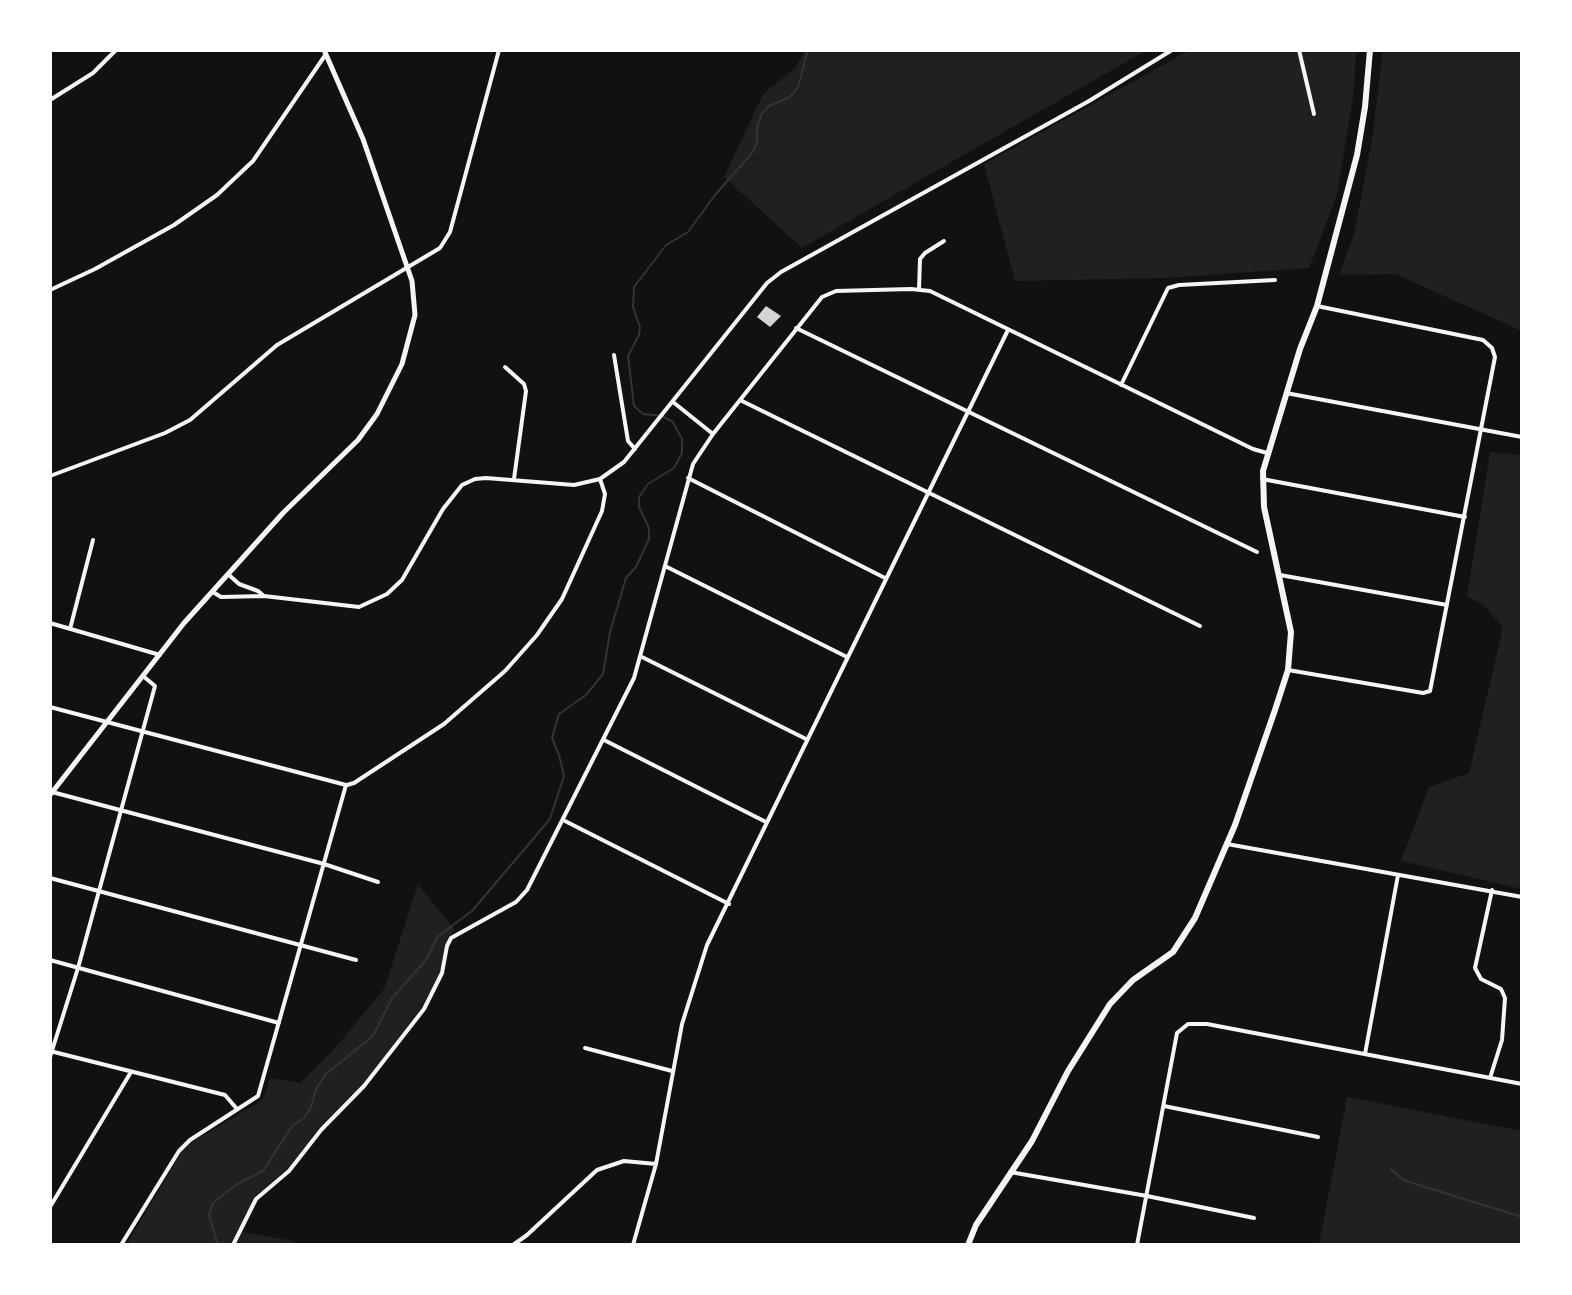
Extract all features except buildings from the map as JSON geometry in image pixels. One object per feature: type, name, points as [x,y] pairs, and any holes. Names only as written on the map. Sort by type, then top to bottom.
[{"type":"main road","points":[[968,1245],[976,1225],[1032,1141],[1068,1071],[1110,1004],[1133,980],[1173,952],[1184,938],[1206,896],[1227,844],[1288,670],[1291,632],[1264,507],[1262,479],[1286,393],[1317,306],[1357,155],[1370,50]]},
{"type":"street","points":[[50,100],[93,73],[116,50]]},
{"type":"street","points":[[50,476],[165,433],[190,420],[277,345],[440,248],[447,241],[499,50]]},
{"type":"street","points":[[213,592],[221,597],[264,596],[348,608],[371,604],[402,580],[443,509],[462,485],[475,479],[574,485],[600,479],[624,462],[767,283],[781,272],[1089,101],[1172,50]]},
{"type":"street","points":[[1299,50],[1314,114]]},
{"type":"street","points":[[325,52],[363,139],[408,267],[415,300],[412,329],[402,364],[377,414],[358,440],[283,513],[184,623],[51,793],[324,864],[378,882]]},
{"type":"street","points":[[50,290],[174,225],[217,195],[253,161],[325,52]]},
{"type":"street","points":[[919,290],[920,259],[944,241]]},
{"type":"street","points":[[1121,385],[1168,288],[1275,280]]},
{"type":"street","points":[[233,1245],[256,1199],[289,1171],[321,1130],[364,1086],[424,1009],[442,973],[451,938],[522,898],[565,821],[586,769],[634,678],[688,478],[697,458],[818,301],[829,293],[919,290],[934,293],[1267,453]]},
{"type":"street","points":[[1288,670],[1423,693],[1431,689],[1495,357],[1492,348],[1483,340],[1317,306]]},
{"type":"street","points":[[796,328],[1257,552]]},
{"type":"street","points":[[633,1245],[656,1164],[682,1024],[705,952],[806,739],[1008,330]]},
{"type":"street","points":[[614,355],[628,441],[635,449]]},
{"type":"street","points":[[505,367],[524,384],[526,391],[514,479]]},
{"type":"street","points":[[1286,393],[1522,437]]},
{"type":"street","points":[[740,400],[1200,626]]},
{"type":"street","points":[[673,402],[713,434]]},
{"type":"street","points":[[688,478],[885,578]]},
{"type":"street","points":[[50,707],[346,785],[354,783],[444,724],[505,671],[537,635],[562,599],[602,511],[605,494],[600,479]]},
{"type":"street","points":[[1262,479],[1465,517]]},
{"type":"street","points":[[70,629],[93,540]]},
{"type":"street","points":[[666,567],[847,657]]},
{"type":"street","points":[[229,575],[239,584],[264,596]]},
{"type":"street","points":[[1280,575],[1447,605]]},
{"type":"street","points":[[50,623],[160,655]]},
{"type":"street","points":[[642,657],[806,739]]},
{"type":"street","points":[[143,676],[155,686],[78,968],[51,1053],[225,1095],[237,1109]]},
{"type":"street","points":[[603,739],[766,822]]},
{"type":"street","points":[[121,1245],[179,1151],[190,1140],[258,1096],[346,785]]},
{"type":"street","points":[[565,821],[729,904]]},
{"type":"street","points":[[1227,844],[1522,897]]},
{"type":"street","points":[[1365,1054],[1398,875]]},
{"type":"street","points":[[50,878],[356,960]]},
{"type":"street","points":[[1490,1078],[1502,1040],[1505,998],[1501,989],[1481,979],[1475,968],[1492,890]]},
{"type":"street","points":[[50,960],[279,1023]]},
{"type":"street","points":[[1137,1245],[1179,1030],[1195,1022],[1522,1084]]},
{"type":"street","points":[[585,1048],[673,1071]]},
{"type":"street","points":[[50,1207],[131,1072]]},
{"type":"street","points":[[1164,1106],[1318,1137]]},
{"type":"street","points":[[513,1245],[597,1170],[624,1161],[656,1164]]},
{"type":"street","points":[[1010,1172],[1254,1218]]},
{"type":"shaded area","points":[[806,50],[1147,50],[802,248],[724,177],[763,94],[794,69]]},
{"type":"shaded area","points":[[1190,50],[1356,50],[1354,91],[1337,195],[1309,268],[1167,278],[1015,281],[984,164]]},
{"type":"shaded area","points":[[1383,50],[1522,50],[1522,331],[1395,274],[1339,275],[1354,234],[1372,140]]},
{"type":"shaded area","points":[[1490,452],[1522,455],[1522,889],[1401,861],[1429,787],[1469,773],[1503,627],[1483,605],[1467,596]]},
{"type":"shaded area","points":[[418,884],[455,930],[448,937],[439,975],[421,1008],[363,1084],[318,1129],[288,1168],[255,1196],[230,1245],[126,1245],[181,1153],[191,1143],[263,1100],[270,1078],[300,1083],[335,1048],[384,989]]},
{"type":"shaded area","points":[[1347,1097],[1522,1131],[1522,1245],[1319,1245]]},
{"type":"shaded area","points":[[242,1232],[293,1241],[292,1245],[236,1245]]},
{"type":"waterway","points":[[218,1245],[209,1215],[213,1203],[237,1184],[263,1171],[292,1126],[305,1117],[316,1089],[326,1074],[373,1036],[392,998],[427,959],[437,937],[472,911],[550,819],[564,776],[552,738],[559,714],[586,695],[603,674],[610,632],[626,578],[636,567],[649,539],[649,528],[639,507],[639,497],[648,484],[674,468],[682,453],[682,439],[673,422],[662,416],[643,414],[634,406],[628,356],[640,327],[633,307],[634,287],[666,245],[688,232],[752,153],[757,143],[757,127],[762,113],[769,106],[790,97],[798,87],[808,50]]},
{"type":"waterway","points":[[1391,1169],[1403,1180],[1522,1217]]}]
